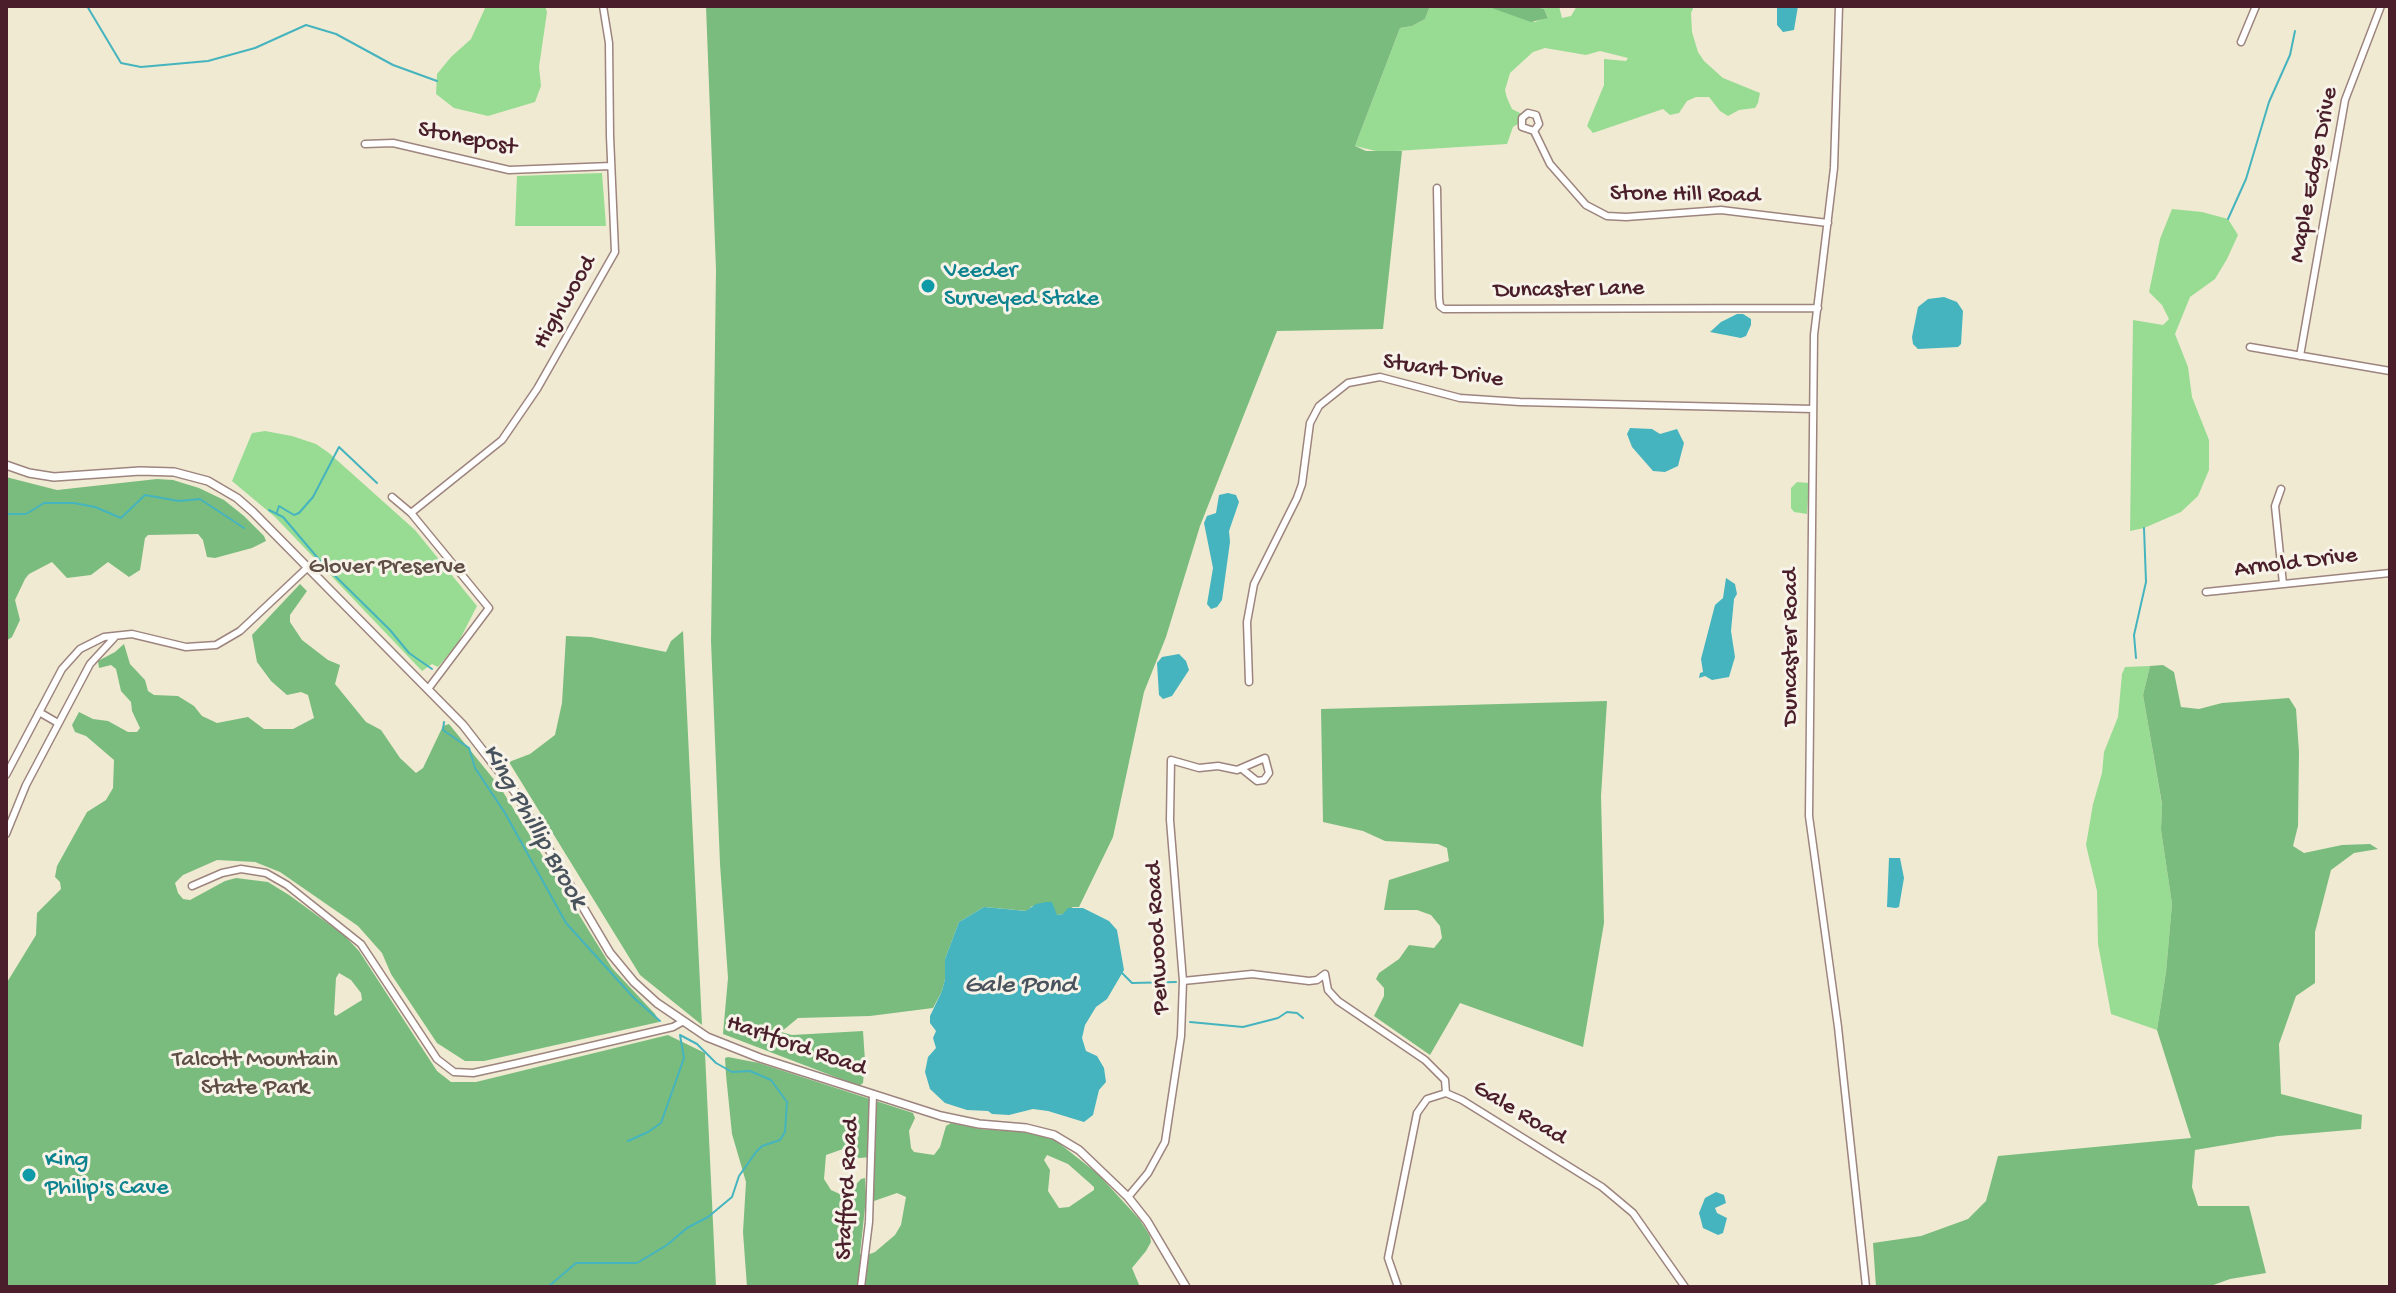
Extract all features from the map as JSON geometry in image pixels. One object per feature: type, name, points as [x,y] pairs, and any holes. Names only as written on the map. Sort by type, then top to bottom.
[{"type":"main road","name":"Hartford Road","points":[[6,465],[54,477],[159,471],[189,475],[225,490],[253,512],[463,725],[515,792],[616,960],[645,993],[682,1022],[733,1049],[962,1121],[1026,1128],[1054,1135],[1079,1150],[1128,1197],[1147,1221],[1186,1287]]},
{"type":"street","name":"Highwood","points":[[411,513],[502,440],[550,366],[615,252],[610,65],[603,6]]},
{"type":"street","name":"Duncaster Road","points":[[1839,6],[1837,117],[1814,335],[1810,832],[1838,1027],[1866,1287]]},
{"type":"street","points":[[2241,42],[2256,6]]},
{"type":"street","name":"Maple Edge Drive","points":[[2300,356],[2345,100],[2381,6]]},
{"type":"street","name":"Stone Hill Road","points":[[1534,131],[1545,155],[1577,195],[1586,205],[1607,216],[1721,210],[1828,223]]},
{"type":"street","name":"Stonepost","points":[[365,144],[393,143],[509,170],[611,166]]},
{"type":"street","name":"Duncaster Lane","points":[[1437,188],[1442,308],[1818,308]]},
{"type":"street","points":[[2250,347],[2390,371]]},
{"type":"street","name":"Stuart Drive","points":[[1249,682],[1247,622],[1254,584],[1302,484],[1310,423],[1319,406],[1348,383],[1380,377],[1460,398],[1520,402],[1813,409]]},
{"type":"street","points":[[2281,489],[2275,506],[2283,584]]},
{"type":"street","points":[[392,497],[411,513],[489,608],[428,689]]},
{"type":"street","points":[[6,775],[73,654],[93,641],[132,634],[186,647],[216,645],[240,631],[308,567]]},
{"type":"street","name":"Arnold Drive","points":[[2206,592],[2390,573]]},
{"type":"street","points":[[6,834],[26,785],[90,664],[115,637]]},
{"type":"street","points":[[39,712],[58,723]]},
{"type":"street","points":[[1265,758],[1269,773],[1267,778],[1257,781],[1242,769],[1265,758]]},
{"type":"street","name":"Penwood Road","points":[[1128,1197],[1148,1173],[1165,1142],[1181,1036],[1183,981],[1170,820],[1171,760],[1199,768],[1218,766],[1242,769]]},
{"type":"street","points":[[192,886],[222,873],[241,869],[266,873],[287,885],[361,944],[437,1059],[454,1072],[473,1073],[673,1027],[682,1022]]},
{"type":"street","points":[[1183,981],[1252,974],[1309,981],[1325,974],[1328,990],[1338,1001],[1425,1060],[1445,1080],[1446,1093]]},
{"type":"street","name":"Gale Road","points":[[1398,1287],[1388,1258],[1417,1113],[1427,1099],[1446,1093],[1595,1181],[1633,1213],[1685,1287]]},
{"type":"street","name":"Stafford Road","points":[[861,1287],[869,1222],[873,1094]]},
{"type":"green space","points":[[486,6],[545,6],[547,12],[539,67],[541,86],[535,102],[488,116],[454,108],[436,94],[437,74],[471,39]]},
{"type":"green space","points":[[706,6],[1430,6],[1425,19],[1400,28],[1355,146],[1366,151],[1402,151],[1383,329],[1277,331],[1200,526],[1166,637],[1144,692],[1113,837],[1079,907],[1057,915],[1032,906],[1027,911],[984,907],[959,922],[945,959],[942,991],[933,1008],[870,1016],[798,1018],[781,1032],[792,1035],[863,1031],[865,1061],[863,1083],[859,1086],[723,1034],[728,978],[711,641],[716,270]]},
{"type":"green space","points":[[1430,6],[1486,6],[1535,22],[1548,17],[1544,9],[1532,6],[1559,6],[1562,18],[1571,16],[1577,6],[1694,6],[1691,13],[1692,32],[1698,52],[1723,78],[1760,93],[1758,103],[1755,108],[1739,110],[1728,116],[1709,97],[1696,97],[1687,101],[1679,113],[1670,115],[1663,109],[1593,133],[1587,126],[1604,85],[1604,59],[1626,61],[1628,58],[1600,51],[1586,55],[1545,48],[1533,52],[1510,73],[1505,90],[1507,98],[1512,109],[1524,115],[1521,122],[1513,127],[1507,144],[1380,152],[1355,146],[1400,28],[1425,19]]},
{"type":"green space","points":[[1486,6],[1532,6],[1544,9],[1548,18],[1531,22]]},
{"type":"green space","points":[[602,173],[606,226],[515,226],[517,176]]},
{"type":"green space","points":[[2172,209],[2228,219],[2238,235],[2215,279],[2190,297],[2175,334],[2188,367],[2192,397],[2209,440],[2209,470],[2198,496],[2181,512],[2130,531],[2133,320],[2163,325],[2169,319],[2162,305],[2149,292],[2160,239]]},
{"type":"green space","name":"Glover Preserve","points":[[265,431],[316,444],[329,453],[415,530],[477,606],[458,643],[438,667],[432,664],[422,671],[275,517],[232,481],[252,433]]},
{"type":"green space","points":[[6,477],[57,490],[173,480],[224,500],[244,516],[266,541],[215,558],[207,557],[203,540],[198,534],[148,535],[140,570],[129,577],[108,562],[91,575],[67,578],[52,562],[25,579],[15,600],[20,620],[12,637],[6,641]]},
{"type":"green space","points":[[1797,482],[1809,483],[1807,514],[1794,512],[1791,508],[1791,488]]},
{"type":"green space","name":"Talcott Mountain State Park","points":[[300,584],[307,591],[290,615],[290,622],[302,640],[328,660],[340,665],[335,684],[366,722],[381,730],[400,758],[416,773],[423,768],[443,726],[449,724],[500,787],[612,968],[659,1022],[484,1061],[465,1061],[437,1043],[391,974],[382,953],[358,926],[280,872],[255,862],[217,860],[183,875],[175,883],[178,893],[183,899],[190,900],[236,878],[268,882],[289,895],[344,935],[359,951],[437,1071],[451,1082],[476,1082],[668,1035],[705,1053],[716,1287],[6,1287],[6,984],[36,935],[37,913],[61,889],[55,877],[57,866],[87,812],[106,800],[113,788],[114,760],[86,736],[75,732],[72,725],[79,712],[93,719],[108,721],[128,732],[137,732],[140,728],[131,702],[121,691],[116,669],[111,665],[99,668],[98,661],[124,644],[130,664],[145,680],[148,691],[154,695],[178,696],[194,706],[202,716],[217,723],[248,717],[264,729],[293,729],[314,718],[308,695],[301,692],[287,695],[271,681],[257,662],[252,635]],"holes":[[[339,973],[351,980],[361,993],[362,1000],[336,1016],[336,978]]]},
{"type":"green space","points":[[683,631],[702,1025],[640,975],[509,762],[530,754],[555,735],[562,703],[566,636],[591,637],[666,652],[671,641]]},
{"type":"green space","points":[[2163,665],[2174,672],[2181,707],[2199,709],[2222,703],[2289,698],[2296,709],[2299,752],[2298,826],[2293,846],[2304,853],[2342,845],[2370,844],[2378,849],[2354,853],[2331,870],[2315,932],[2315,983],[2296,996],[2279,1044],[2281,1094],[2362,1115],[2361,1129],[2278,1136],[2195,1150],[2192,1187],[2198,1206],[2249,1206],[2266,1273],[2230,1279],[2208,1287],[1876,1287],[1873,1243],[1921,1236],[1968,1219],[1986,1201],[1998,1156],[2191,1138],[2157,1030],[2172,904],[2161,830],[2162,804],[2143,695],[2150,666]]},
{"type":"green space","points":[[2150,666],[2143,695],[2162,805],[2161,830],[2172,904],[2157,1030],[2111,1014],[2098,944],[2097,891],[2086,845],[2104,752],[2118,717],[2122,674],[2125,667]]},
{"type":"green space","points":[[1607,701],[1601,796],[1604,923],[1583,1047],[1460,1003],[1430,1055],[1374,1016],[1384,996],[1384,988],[1376,979],[1379,973],[1399,959],[1409,945],[1434,948],[1442,938],[1440,926],[1431,915],[1417,910],[1384,910],[1389,880],[1449,861],[1447,848],[1438,844],[1385,841],[1363,831],[1323,822],[1321,709]]},
{"type":"green space","points":[[725,1058],[759,1063],[913,1113],[915,1118],[909,1131],[914,1152],[934,1155],[940,1147],[946,1126],[951,1123],[980,1129],[1033,1133],[1055,1140],[1098,1174],[1140,1220],[1150,1236],[1151,1242],[1146,1251],[1132,1268],[1140,1287],[747,1287],[743,1232],[746,1182],[732,1134]],"holes":[[[843,1149],[859,1158],[872,1157],[874,1201],[897,1193],[906,1197],[901,1225],[895,1235],[875,1252],[865,1256],[860,1254],[865,1178],[846,1195],[831,1190],[824,1179],[826,1155]],[[1047,1155],[1068,1164],[1094,1190],[1069,1207],[1059,1208],[1048,1191],[1050,1170],[1044,1160]]]},
{"type":"water","points":[[1777,6],[1798,6],[1794,30],[1783,32],[1777,25]]},
{"type":"water","points":[[1944,297],[1957,302],[1963,311],[1961,344],[1958,347],[1918,349],[1912,337],[1918,307],[1928,299]]},
{"type":"water","points":[[1737,314],[1751,319],[1746,336],[1741,338],[1710,332],[1721,322]]},
{"type":"water","points":[[1630,428],[1652,429],[1660,434],[1677,429],[1684,443],[1678,466],[1665,472],[1653,471],[1632,447],[1627,434]]},
{"type":"water","points":[[1219,495],[1236,495],[1239,502],[1229,531],[1222,600],[1211,609],[1207,604],[1213,568],[1204,523],[1207,516],[1216,513]]},
{"type":"water","points":[[1726,578],[1735,584],[1737,594],[1731,631],[1735,657],[1729,677],[1712,680],[1705,676],[1699,678],[1703,672],[1701,659],[1715,605],[1723,598]]},
{"type":"water","points":[[1179,654],[1189,670],[1172,696],[1163,699],[1159,695],[1157,663],[1162,657]]},
{"type":"water","points":[[1889,858],[1900,858],[1904,878],[1899,907],[1896,908],[1887,907]]},
{"type":"water","name":"Gale Pond","points":[[1052,902],[1057,915],[1068,908],[1083,908],[1109,921],[1117,930],[1124,970],[1107,999],[1096,1007],[1085,1025],[1082,1038],[1086,1051],[1097,1056],[1104,1068],[1106,1082],[1099,1090],[1093,1115],[1084,1122],[1048,1111],[1033,1109],[1009,1115],[992,1114],[945,1103],[930,1089],[925,1072],[928,1057],[936,1048],[933,1038],[936,1031],[930,1023],[930,1016],[942,991],[945,959],[959,922],[984,907],[1026,911]]},
{"type":"water","points":[[1716,1192],[1724,1195],[1726,1203],[1715,1208],[1717,1213],[1727,1218],[1723,1233],[1718,1235],[1703,1228],[1699,1213],[1705,1198]]},
{"type":"waterway","points":[[87,6],[121,63],[141,67],[208,61],[255,48],[306,25],[336,34],[393,65],[437,81]]},
{"type":"waterway","points":[[2228,219],[2246,179],[2269,102],[2290,55],[2295,31]]},
{"type":"waterway","points":[[277,512],[279,506],[294,515],[299,513],[313,497],[339,447],[377,483]]},
{"type":"waterway","name":"King Phillip Brook","points":[[6,514],[26,514],[44,503],[74,503],[95,507],[121,518],[145,495],[179,501],[200,499],[244,528]]},
{"type":"waterway","name":"King Phillip Brook","points":[[269,510],[283,517],[322,563],[409,653],[432,669]]},
{"type":"waterway","points":[[2136,658],[2134,635],[2146,582],[2144,528]]},
{"type":"waterway","name":"King Phillip Brook","points":[[444,722],[443,730],[469,748],[475,768],[505,813],[566,923],[633,997],[660,1021]]},
{"type":"waterway","points":[[1122,973],[1132,983],[1176,982]]},
{"type":"waterway","points":[[1190,1022],[1243,1027],[1278,1018],[1287,1012],[1297,1013],[1303,1018]]},
{"type":"waterway","points":[[628,1141],[661,1123],[684,1058],[680,1035]]},
{"type":"waterway","name":"King Phillip Brook","points":[[548,1287],[576,1263],[637,1263],[667,1245],[732,1197],[739,1176],[756,1152],[762,1146],[780,1140],[785,1132],[787,1102],[771,1080],[750,1071],[732,1072],[716,1063],[697,1044],[680,1035]]},
{"type":"place","name":"Veeder Surveyed Stake","points":[[928,286]]},
{"type":"place","name":"King Philip's Cave","points":[[29,1175]]}]
